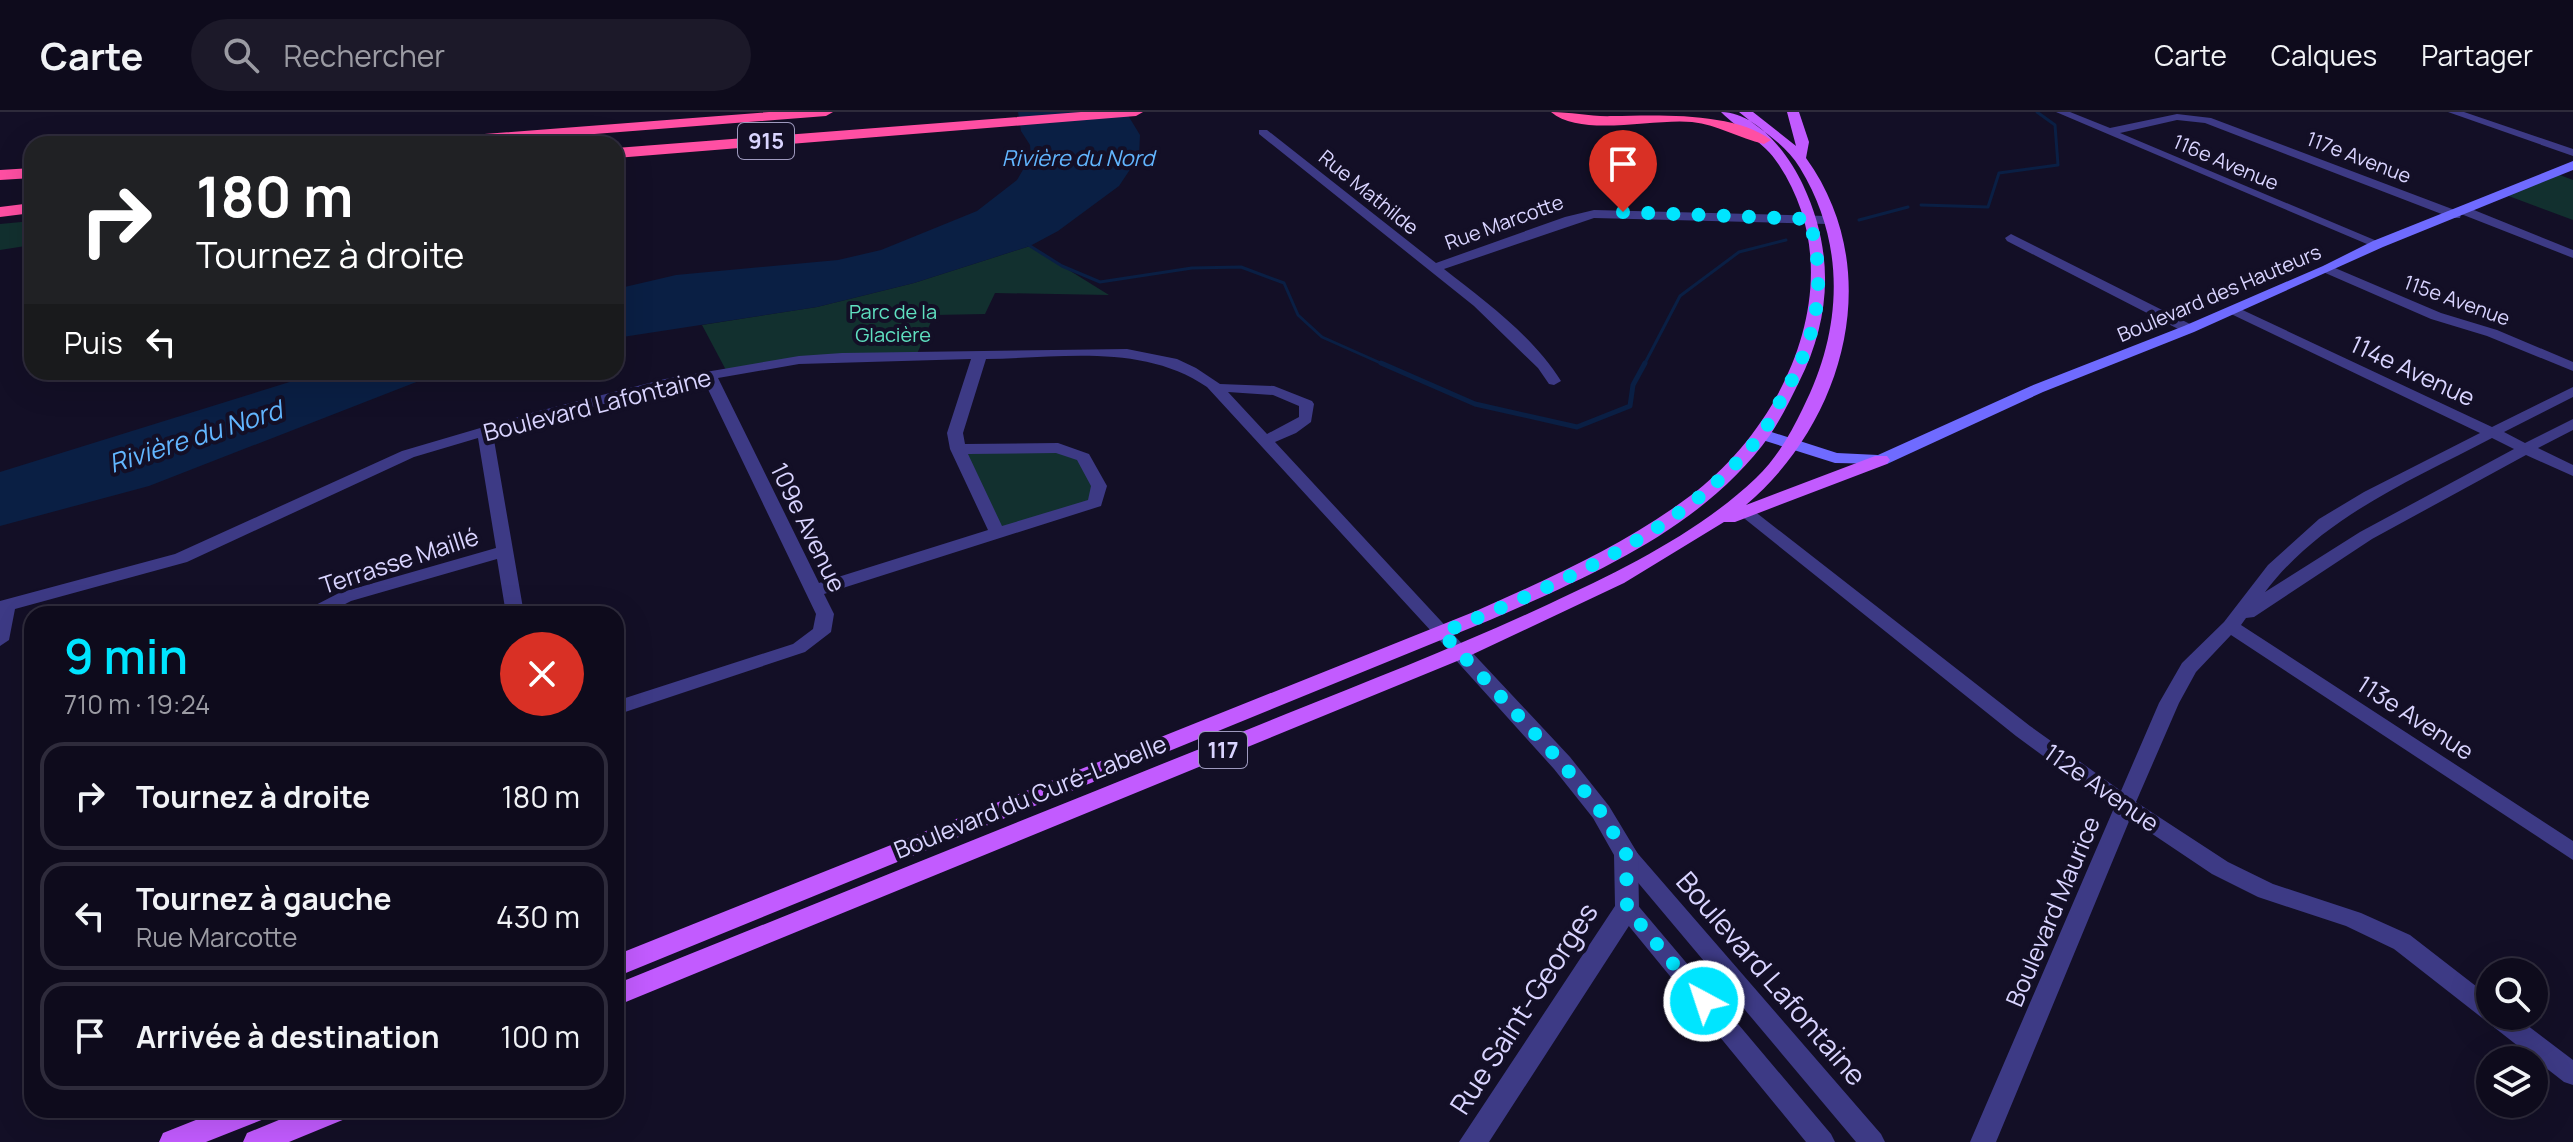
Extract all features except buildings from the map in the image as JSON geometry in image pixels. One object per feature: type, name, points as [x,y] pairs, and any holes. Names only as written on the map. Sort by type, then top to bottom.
[{"type":"highway","name":"915","points":[[512,136],[826,112]]},
{"type":"highway","name":"915","points":[[624,152],[1133,112]]},
{"type":"highway","points":[[1558,112],[1610,122],[1673,114],[1720,122],[1764,140]]},
{"type":"highway","points":[[0,175],[24,174]]},
{"type":"highway","points":[[0,201],[24,199]]},
{"type":"highway","points":[[0,212],[24,209]]},
{"type":"main road","name":"Boulevard du Curé-Labelle","points":[[624,963],[1040,798],[1442,633],[1568,578],[1651,531],[1732,468],[1762,434],[1800,367],[1814,329],[1820,262],[1809,219],[1791,170],[1756,130],[1727,112]]},
{"type":"main road","name":"Boulevard du Curé-Labelle","points":[[624,992],[1460,652],[1587,593],[1690,537],[1761,484],[1794,444],[1829,374],[1841,330],[1844,294],[1827,220],[1801,156],[1780,135],[1745,112]]},
{"type":"main road","points":[[1793,112],[1803,142],[1801,156]]},
{"type":"main road","name":"Boulevard des Hauteurs","points":[[1881,460],[2037,389],[2189,329],[2378,244],[2461,213],[2573,165]]},
{"type":"main road","points":[[1762,434],[1846,460],[1881,460]]},
{"type":"main road","points":[[1690,537],[1743,511],[1881,460]]},
{"type":"main road","points":[[1040,798],[1053,820]]},
{"type":"main road","points":[[173,1142],[234,1118]]},
{"type":"main road","points":[[257,1142],[316,1118]]},
{"type":"street","name":"116e Avenue","points":[[2061,112],[2378,244]]},
{"type":"street","points":[[2460,113],[2573,153]]},
{"type":"street","name":"117e Avenue","points":[[2109,132],[2177,117],[2207,120],[2573,254]]},
{"type":"street","name":"Rue Mathilde","points":[[1263,132],[1479,303],[1544,365],[1554,381]]},
{"type":"street","name":"Rue Marcotte","points":[[1433,268],[1574,218],[1594,214],[1827,220]]},
{"type":"street","points":[[2011,238],[2189,329]]},
{"type":"street","name":"115e Avenue","points":[[2328,269],[2436,316],[2492,333],[2573,367]]},
{"type":"street","name":"114e Avenue","points":[[2234,310],[2573,471]]},
{"type":"street","name":"Boulevard Lafontaine","points":[[4,606],[181,558],[408,454],[665,383],[827,358],[1127,353],[1187,365],[1216,388],[1562,763],[1601,812],[1626,854],[1872,1142]]},
{"type":"street","points":[[980,355],[955,433],[958,449],[997,533]]},
{"type":"street","name":"109e Avenue","points":[[624,705],[799,648],[822,632],[825,614],[709,375]]},
{"type":"street","points":[[1216,388],[1257,387],[1289,393],[1307,404],[1306,419],[1291,430],[1265,441]]},
{"type":"street","name":"Boulevard Maurice","points":[[1983,1142],[2169,703],[2189,668],[2230,626],[2274,569],[2325,523],[2388,486],[2573,391]]},
{"type":"street","name":"Boulevard Maurice","points":[[2230,626],[2311,567],[2418,505],[2573,424]]},
{"type":"street","points":[[485,431],[502,552],[513,606]]},
{"type":"street","points":[[813,591],[1095,503],[1099,486],[1083,457],[1058,448],[958,449]]},
{"type":"street","points":[[2388,486],[2418,505]]},
{"type":"street","name":"112e Avenue","points":[[1743,511],[2023,731],[2125,805],[2231,874],[2266,891],[2353,919],[2402,942],[2476,999]]},
{"type":"street","name":"Terrasse Maillé","points":[[328,606],[345,597],[502,552]]},
{"type":"street","points":[[0,640],[4,606]]},
{"type":"street","name":"113e Avenue","points":[[2230,626],[2573,852]]},
{"type":"street","name":"Boulevard Lafontaine","points":[[1626,854],[1627,908]]},
{"type":"street","points":[[1627,908],[1822,1142]]},
{"type":"street","name":"Rue Saint-Georges","points":[[1473,1142],[1627,908]]},
{"type":"street","points":[[2515,1030],[2573,1074]]},
{"type":"green space","points":[[2557,174],[2573,180],[2573,220],[2506,195]]},
{"type":"green space","points":[[24,222],[24,246],[0,250],[0,224]]},
{"type":"green space","name":"Parc de la Glacière","points":[[1030,246],[1109,295],[995,293],[985,314],[934,315],[916,356],[842,357],[727,372],[702,325],[817,307],[914,283]]},
{"type":"green space","points":[[1058,448],[1082,457],[1099,486],[1095,503],[997,533],[958,449]]},
{"type":"water","name":"Rivière du Nord","points":[[1018,112],[1126,112],[1140,135],[1139,156],[1119,186],[1058,231],[1030,246],[914,283],[817,307],[624,337],[624,287],[676,275],[838,260],[881,250],[977,211],[1017,180],[1031,156],[1030,145],[1021,131]]},
{"type":"water","name":"Rivière du Nord","points":[[296,380],[421,380],[149,486],[0,526],[0,472]]},
{"type":"waterway","points":[[1921,205],[1988,207],[1999,173],[2058,165],[2055,125],[2037,112]]},
{"type":"waterway","points":[[1859,220],[1908,207]]},
{"type":"waterway","points":[[1644,365],[1680,296],[1739,252],[1786,240]]},
{"type":"waterway","points":[[1027,244],[1062,266],[1100,282],[1192,268],[1241,267],[1284,283],[1298,315],[1322,337],[1385,365]]},
{"type":"waterway","points":[[1381,363],[1475,404],[1577,427],[1630,406],[1633,385],[1645,363]]},
{"type":"route","points":[[1623,212],[1809,219],[1820,262],[1814,329],[1800,367],[1762,434],[1732,468],[1678,513],[1568,578],[1442,633],[1562,763],[1601,812],[1626,854],[1627,908],[1704,1001]]}]
